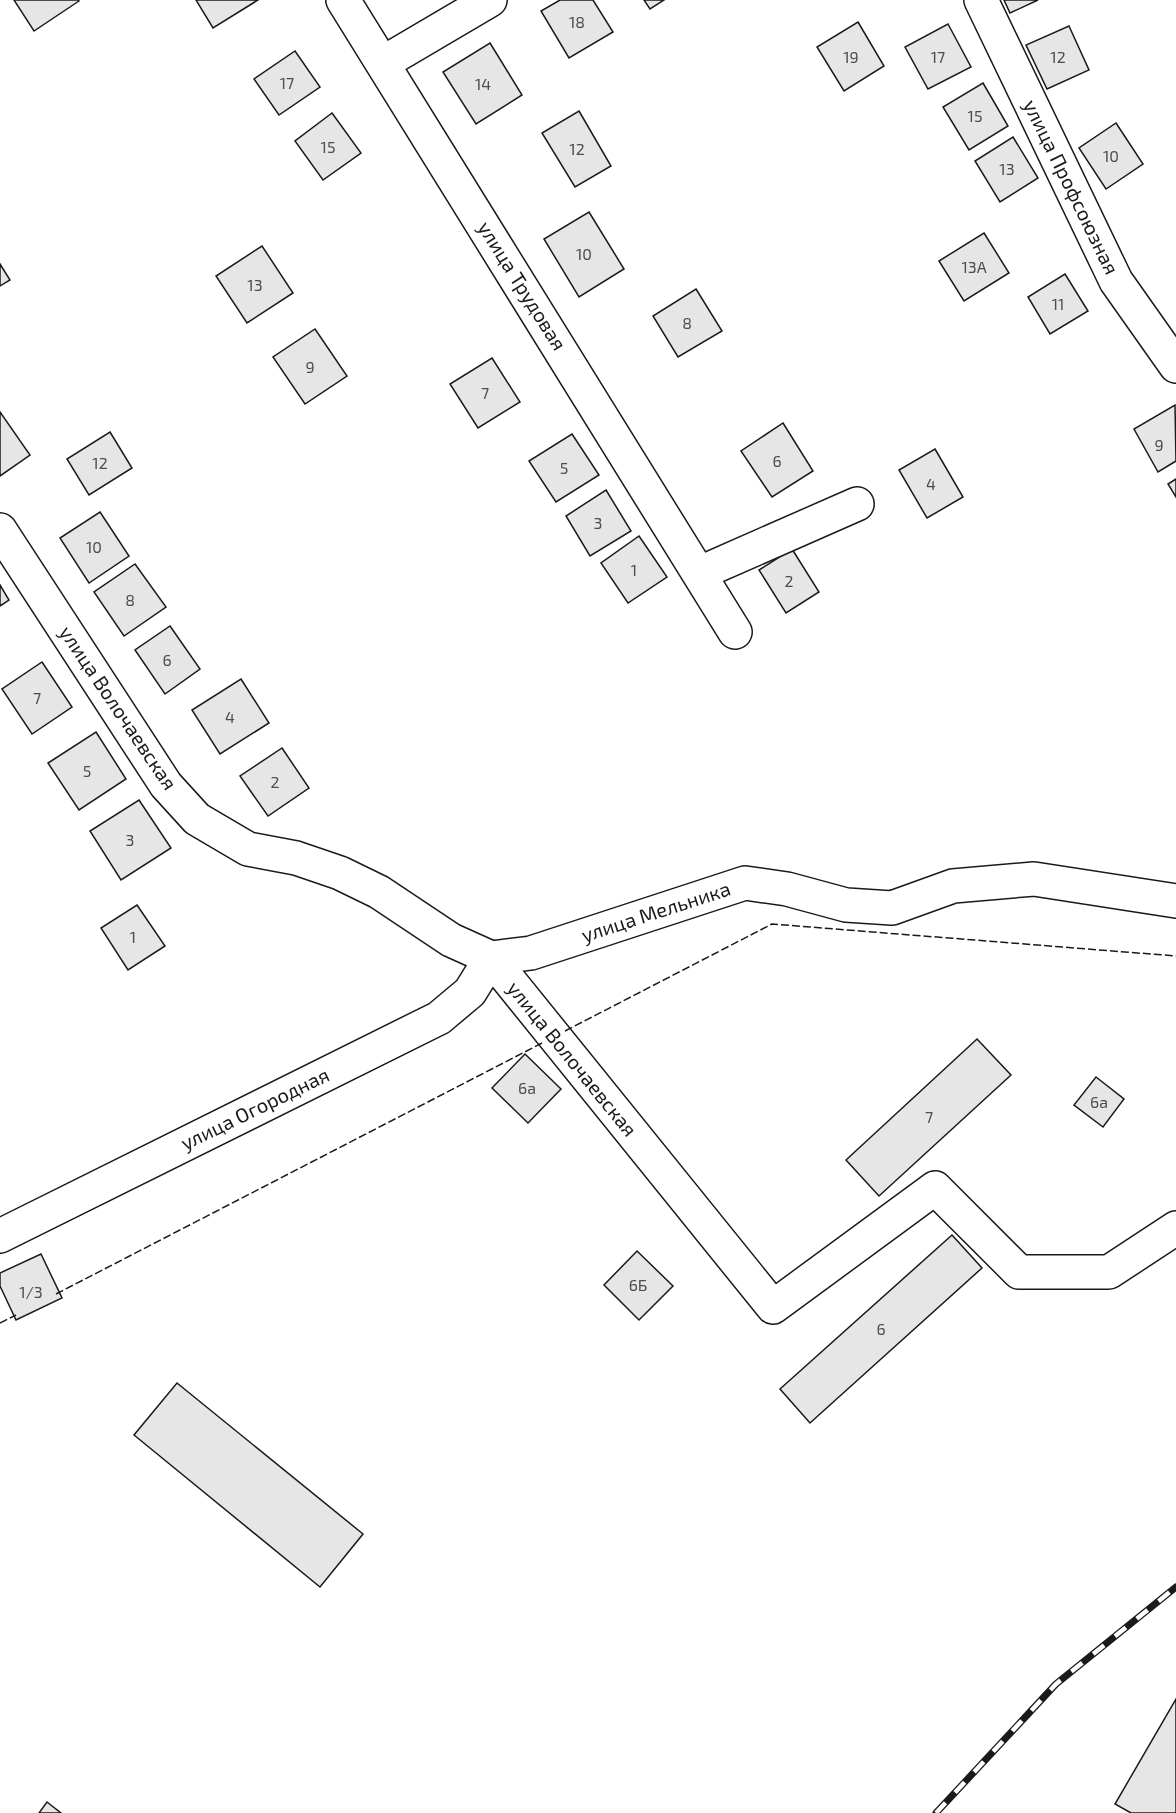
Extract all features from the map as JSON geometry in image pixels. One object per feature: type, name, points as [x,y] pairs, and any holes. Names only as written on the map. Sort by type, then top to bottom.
[{"type":"street","name":"улица Трудовая","points":[[343,0],[735,632]]},
{"type":"street","points":[[383,63],[490,0]]},
{"type":"street","name":"улица Профсоюзная","points":[[981,0],[1116,281],[1176,366]]},
{"type":"street","points":[[700,573],[857,504]]},
{"type":"street","name":"улица Волочаевская","points":[[0,530],[166,785],[197,819],[248,849],[296,858],[340,873],[379,891],[452,940],[490,958],[773,1306],[935,1188],[1019,1272],[1109,1272],[1176,1228]]},
{"type":"street","name":"улица Мельника","points":[[490,958],[531,953],[745,883],[787,889],[846,905],[892,908],[953,886],[1034,879],[1176,901]]},
{"type":"street","name":"улица Огородная","points":[[0,1236],[439,1018],[470,992],[490,958]]},
{"type":"building","points":[[14,0],[78,0],[79,1],[34,31]]},
{"type":"building","points":[[196,0],[258,0],[213,28]]},
{"type":"building","points":[[560,0],[593,0],[613,32],[569,58],[541,11]]},
{"type":"building","points":[[644,0],[664,0],[650,9]]},
{"type":"building","points":[[1004,0],[1038,0],[1010,13]]},
{"type":"building","points":[[858,22],[884,66],[844,91],[817,47]]},
{"type":"building","points":[[948,24],[971,67],[928,89],[905,47]]},
{"type":"building","points":[[1069,26],[1089,70],[1047,89],[1026,45]]},
{"type":"building","points":[[490,43],[522,95],[476,124],[443,72]]},
{"type":"building","points":[[295,51],[320,87],[279,115],[254,79]]},
{"type":"building","points":[[983,83],[1008,126],[969,150],[943,107]]},
{"type":"building","points":[[579,111],[611,166],[575,187],[542,133]]},
{"type":"building","points":[[332,113],[361,153],[323,180],[295,141]]},
{"type":"building","points":[[1116,123],[1143,164],[1106,189],[1079,148]]},
{"type":"building","points":[[1013,137],[1038,178],[1000,202],[975,161]]},
{"type":"building","points":[[589,212],[624,269],[579,297],[544,239]]},
{"type":"building","points":[[984,233],[1009,273],[964,301],[939,261]]},
{"type":"building","points":[[262,246],[293,293],[247,323],[216,276]]},
{"type":"building","points":[[0,264],[10,280],[0,286]]},
{"type":"building","points":[[1065,274],[1088,311],[1050,334],[1028,297]]},
{"type":"building","points":[[696,289],[722,331],[678,357],[653,316]]},
{"type":"building","points":[[315,329],[347,376],[305,404],[273,357]]},
{"type":"building","points":[[492,358],[520,402],[478,428],[450,384]]},
{"type":"building","points":[[1175,405],[1176,461],[1158,472],[1134,429]]},
{"type":"building","points":[[0,412],[30,455],[0,476]]},
{"type":"building","points":[[783,423],[813,471],[772,497],[741,451]]},
{"type":"building","points":[[110,432],[132,468],[89,495],[67,459]]},
{"type":"building","points":[[572,434],[599,475],[556,502],[529,461]]},
{"type":"building","points":[[935,449],[963,497],[927,518],[899,470]]},
{"type":"building","points":[[1176,479],[1176,497],[1168,484]]},
{"type":"building","points":[[606,490],[631,531],[590,556],[566,516]]},
{"type":"building","points":[[100,512],[129,556],[89,583],[60,538]]},
{"type":"building","points":[[639,536],[667,577],[628,603],[601,563]]},
{"type":"building","points":[[792,549],[819,592],[786,613],[759,570]]},
{"type":"building","points":[[135,564],[166,607],[124,636],[94,592]]},
{"type":"building","points":[[0,585],[9,600],[0,606]]},
{"type":"building","points":[[170,626],[200,669],[165,694],[135,650]]},
{"type":"building","points":[[42,662],[72,707],[32,734],[2,689]]},
{"type":"building","points":[[241,679],[269,723],[220,754],[192,710]]},
{"type":"building","points":[[96,732],[126,779],[79,810],[48,763]]},
{"type":"building","points":[[282,748],[309,788],[268,816],[240,776]]},
{"type":"building","points":[[139,800],[171,848],[121,880],[90,831]]},
{"type":"building","points":[[137,905],[165,946],[128,970],[101,928]]},
{"type":"building","points":[[977,1039],[1011,1075],[879,1196],[846,1160]]},
{"type":"building","points":[[525,1054],[561,1089],[528,1123],[492,1088]]},
{"type":"building","points":[[1096,1077],[1124,1099],[1103,1127],[1074,1105]]},
{"type":"building","points":[[952,1235],[982,1268],[810,1423],[780,1389]]},
{"type":"building","points":[[637,1251],[673,1286],[639,1320],[604,1285]]},
{"type":"building","points":[[41,1254],[62,1298],[16,1320],[0,1286],[0,1273]]},
{"type":"building","points":[[177,1383],[363,1534],[320,1587],[134,1435]]},
{"type":"building","points":[[1176,1699],[1176,1813],[1131,1813],[1115,1804]]},
{"type":"building","points":[[47,1802],[61,1813],[39,1813]]},
{"type":"railway","points":[[936,1813],[1056,1684],[1176,1587]]},
{"type":"fence","points":[[565,1031],[772,924],[1176,956]]},
{"type":"fence","points":[[56,1294],[544,1042]]},
{"type":"fence","points":[[0,1323],[16,1315]]}]
